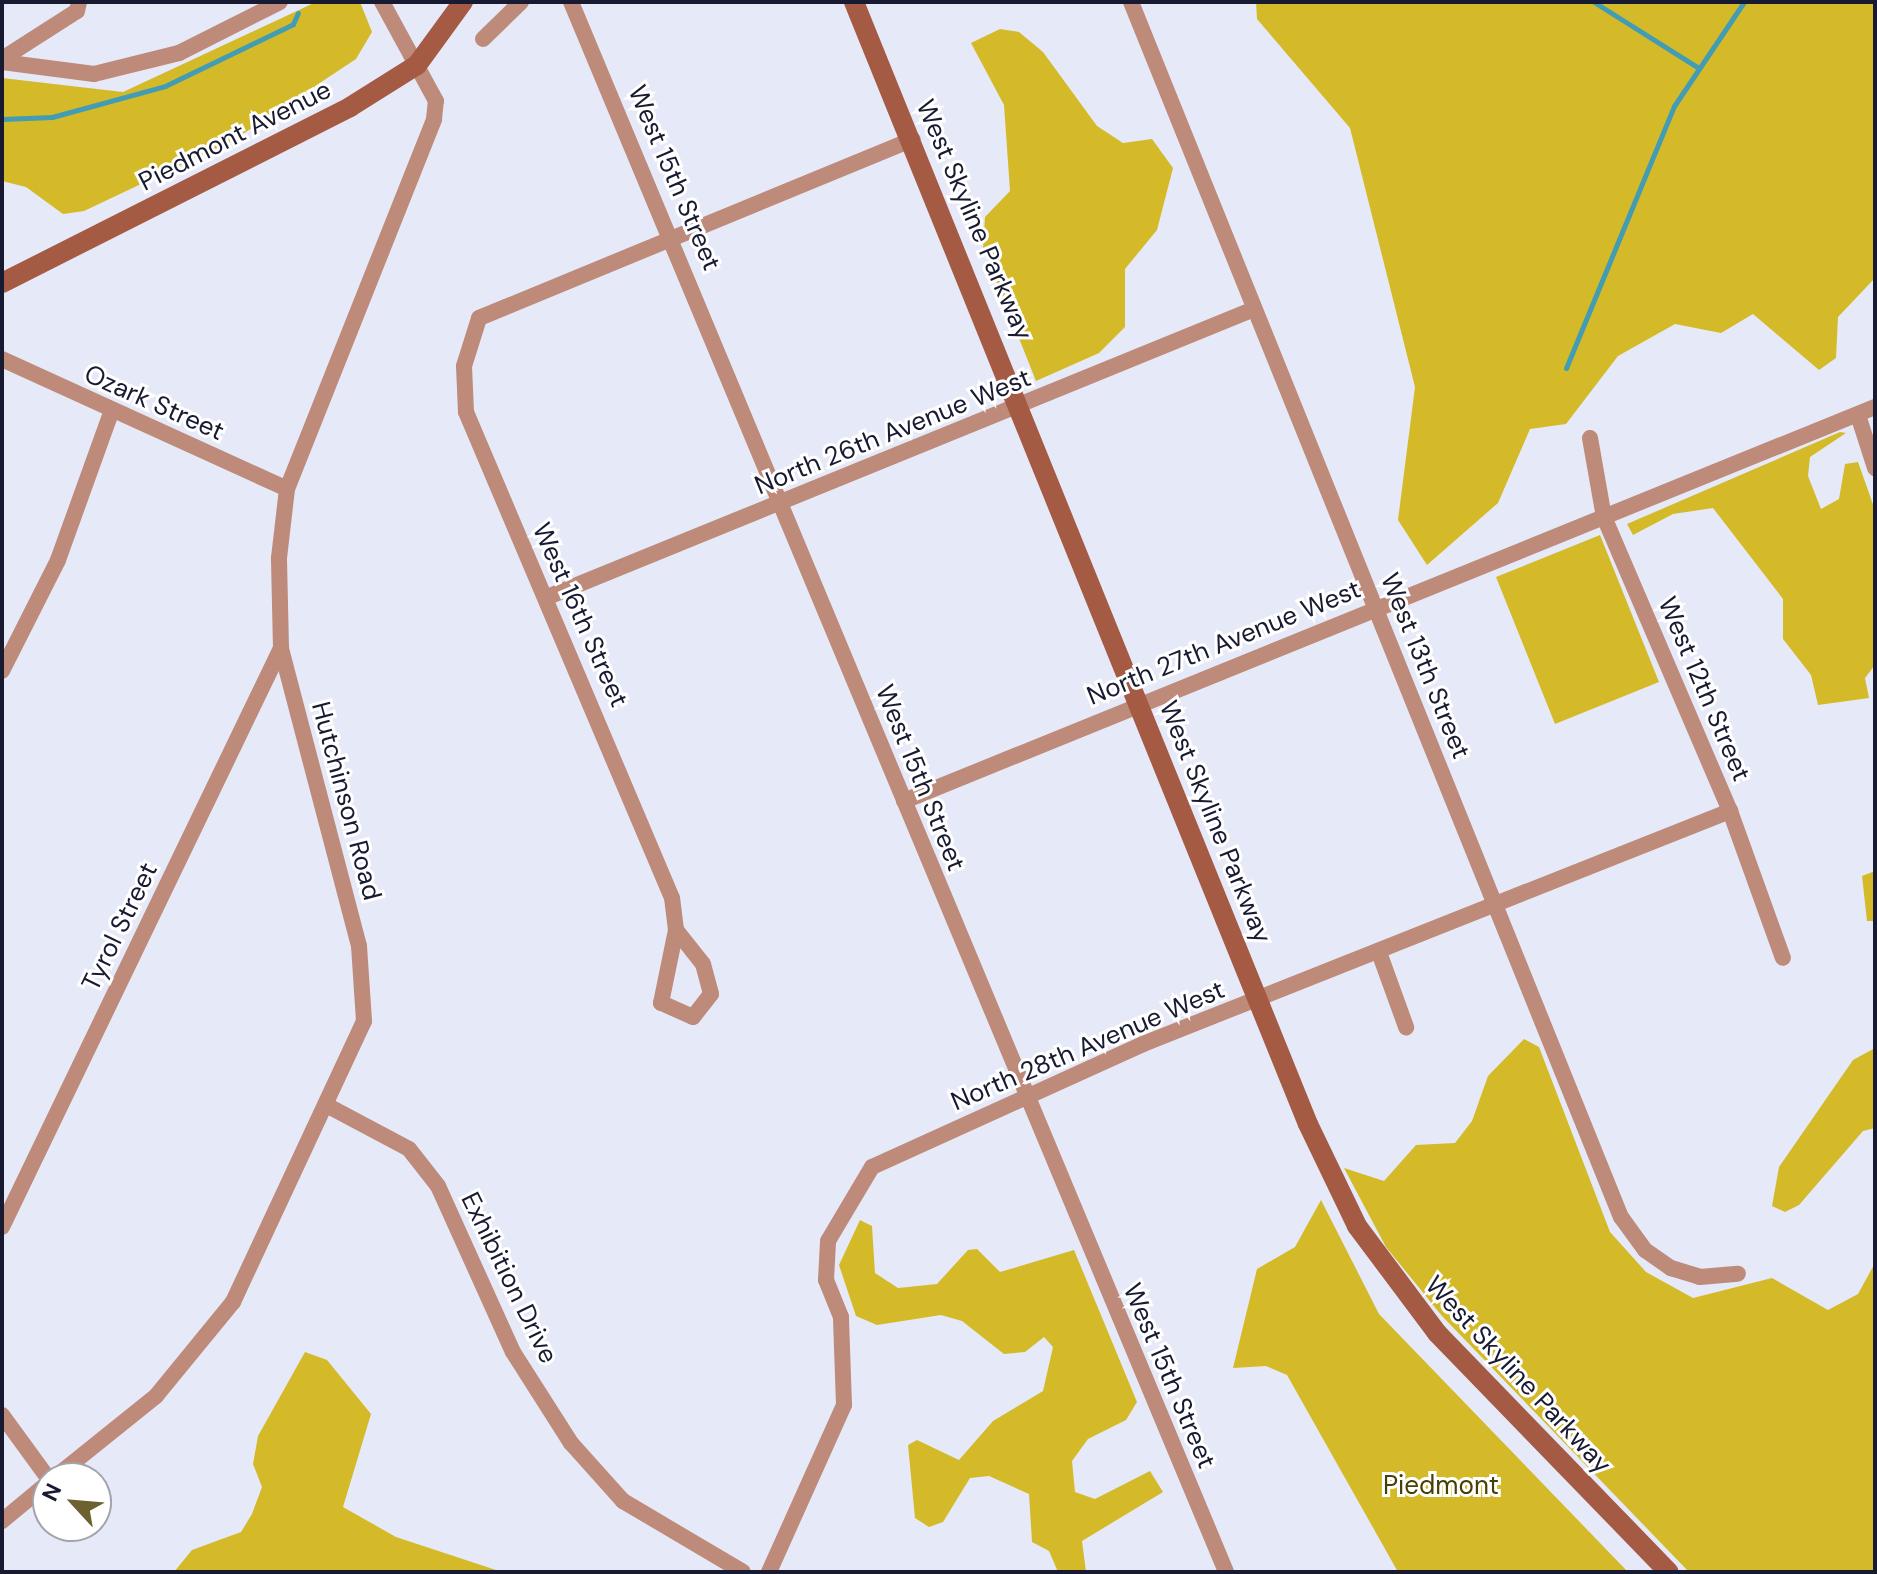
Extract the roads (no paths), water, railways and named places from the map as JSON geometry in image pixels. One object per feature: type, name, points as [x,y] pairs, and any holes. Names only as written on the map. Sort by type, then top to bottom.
[{"type":"street","points":[[2,60],[77,11],[79,2]]},
{"type":"street","points":[[2,60],[94,74],[179,53],[280,2]]},
{"type":"street","name":"Hutchinson Road","points":[[74,1462],[156,1396],[233,1302],[330,1107],[364,1021],[359,946],[281,648],[279,558],[287,489],[434,119],[436,101],[382,2]]},
{"type":"street","name":"Piedmont Avenue","points":[[2,283],[350,107],[417,65],[463,2]]},
{"type":"street","points":[[483,39],[521,2]]},
{"type":"street","name":"West 15th Street","points":[[571,2],[676,240],[904,801],[1226,1572]]},
{"type":"street","name":"West Skyline Parkway","points":[[854,2],[1024,407],[1259,1002],[1357,1226],[1437,1333],[1669,1572]]},
{"type":"street","name":"West 13th Street","points":[[1131,2],[1252,310],[1635,1239],[1687,1275],[1738,1274]]},
{"type":"street","points":[[676,240],[913,139]]},
{"type":"street","name":"West 16th Street","points":[[676,240],[479,318],[464,366],[466,412],[550,596],[672,898],[676,930],[661,1003],[693,1017],[711,994],[703,964],[676,930]]},
{"type":"street","name":"North 26th Avenue West","points":[[550,596],[1024,407],[1252,310]]},
{"type":"street","name":"Ozark Street","points":[[2,359],[287,489]]},
{"type":"street","name":"North 27th Avenue West","points":[[904,801],[1139,701],[1875,407]]},
{"type":"street","points":[[2,671],[58,560],[112,410]]},
{"type":"street","points":[[1858,415],[1875,468]]},
{"type":"street","name":"West 12th Street","points":[[1590,438],[1604,517],[1730,811],[1783,958]]},
{"type":"street","name":"Tyrol Street","points":[[2,1227],[281,648]]},
{"type":"street","name":"North 28th Avenue West","points":[[769,1572],[844,1405],[841,1317],[826,1280],[828,1241],[847,1201],[872,1167],[1025,1094],[1499,908],[1730,811]]},
{"type":"street","points":[[1380,955],[1406,1027]]},
{"type":"street","name":"Exhibition Drive","points":[[330,1107],[409,1149],[438,1186],[513,1352],[571,1443],[623,1501],[743,1572]]},
{"type":"street","points":[[2,1415],[35,1462]]},
{"type":"street","points":[[2,1521],[32,1495]]},
{"type":"waterway","points":[[1594,2],[1699,68]]},
{"type":"waterway","points":[[1566,368],[1674,106],[1744,2]]},
{"type":"waterway","points":[[2,119],[52,117],[165,86],[293,24],[298,13]]},
{"type":"park label","name":"Piedmont","points":[[1441,1486]]}]
